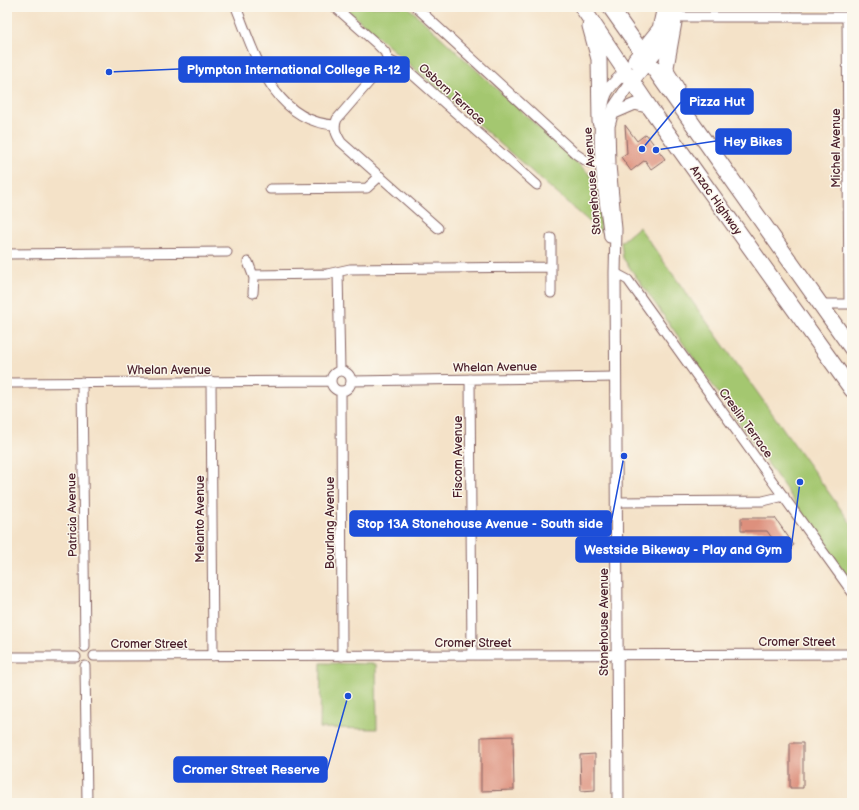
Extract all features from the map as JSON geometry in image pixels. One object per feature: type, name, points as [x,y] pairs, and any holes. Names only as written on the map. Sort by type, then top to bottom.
[{"type":"highway","name":"Anzac Highway","points":[[610,7],[709,149],[852,349]]},
{"type":"highway","name":"Anzac Highway","points":[[584,9],[650,108],[852,390]]},
{"type":"highway","points":[[584,9],[599,59],[606,118]]},
{"type":"highway","points":[[619,20],[642,34],[671,15]]},
{"type":"highway","points":[[629,76],[645,57],[660,29],[671,15]]},
{"type":"highway","points":[[671,15],[671,44],[666,59],[666,70],[705,128],[709,149]]},
{"type":"highway","points":[[761,263],[773,258],[780,248]]},
{"type":"highway","points":[[780,290],[777,278],[780,265],[790,262]]},
{"type":"street","points":[[236,7],[263,73],[274,91],[288,105],[307,117],[317,122],[335,124]]},
{"type":"street","name":"Osborn Terrace","points":[[335,7],[378,45],[385,52],[388,60],[405,68],[537,185]]},
{"type":"street","points":[[416,7],[576,154],[588,162],[606,165]]},
{"type":"street","points":[[671,15],[850,17]]},
{"type":"street","name":"Michel Avenue","points":[[850,17],[851,304]]},
{"type":"street","points":[[388,60],[337,119],[335,124],[336,135],[341,142],[438,228]]},
{"type":"street","name":"Stonehouse Avenue","points":[[618,803],[615,377],[616,229],[606,165],[606,118],[602,108],[608,90],[629,76]]},
{"type":"street","points":[[606,118],[635,104],[650,108]]},
{"type":"street","points":[[270,189],[367,188],[380,176]]},
{"type":"street","points":[[551,238],[551,293]]},
{"type":"street","points":[[7,254],[227,252]]},
{"type":"street","points":[[248,262],[253,275],[253,292]]},
{"type":"street","points":[[253,275],[327,274],[350,269],[551,267]]},
{"type":"street","points":[[338,272],[340,371]]},
{"type":"street","name":"Creslin Terrace","points":[[615,273],[628,280],[852,592]]},
{"type":"street","points":[[820,304],[851,304]]},
{"type":"street","points":[[340,371],[347,374],[350,381],[348,388],[341,391],[334,388],[331,381],[333,374],[340,371]]},
{"type":"street","name":"Whelan Avenue","points":[[350,381],[615,377]]},
{"type":"street","name":"Fiscom Avenue","points":[[470,379],[472,655]]},
{"type":"street","name":"Melanto Avenue","points":[[211,381],[213,656]]},
{"type":"street","name":"Whelan Avenue","points":[[7,383],[331,381]]},
{"type":"street","name":"Patricia Avenue","points":[[82,382],[85,647]]},
{"type":"street","name":"Bourlang Avenue","points":[[341,391],[342,656]]},
{"type":"street","points":[[616,502],[763,501],[784,496]]},
{"type":"street","points":[[85,647],[91,650],[94,656],[92,662],[85,666],[78,663],[76,657],[79,650],[85,647]]},
{"type":"street","name":"Cromer Street","points":[[94,656],[852,654]]},
{"type":"street","points":[[7,656],[76,657]]},
{"type":"street","points":[[85,666],[87,803]]},
{"type":"green space","points":[[344,7],[408,7],[598,182],[601,232]]},
{"type":"green space","points":[[639,227],[852,525],[852,583],[623,258],[621,242]]},
{"type":"green space","points":[[321,663],[376,664],[377,729],[320,728]]},
{"type":"building","points":[[625,125],[637,141],[646,134],[665,159],[651,169],[645,160],[631,171],[621,157],[627,153]]},
{"type":"building","points":[[741,518],[775,518],[794,545],[783,553],[767,531],[741,531]]},
{"type":"building","points":[[513,736],[514,790],[481,791],[481,737]]},
{"type":"building","points":[[790,743],[803,743],[803,788],[790,788]]},
{"type":"building","points":[[595,754],[595,790],[581,791],[580,755]]},
{"type":"place","name":"Plympton International College R-12","points":[[109,72]]},
{"type":"place","name":"Pizza Hut","points":[[642,149]]},
{"type":"place","name":"Hey Bikes","points":[[656,150]]},
{"type":"place","name":"Stop 13A Stonehouse Avenue - South side","points":[[624,456]]},
{"type":"place","name":"Westside Bikeway - Play and Gym","points":[[800,482]]},
{"type":"place","name":"Cromer Street Reserve","points":[[348,696]]}]
